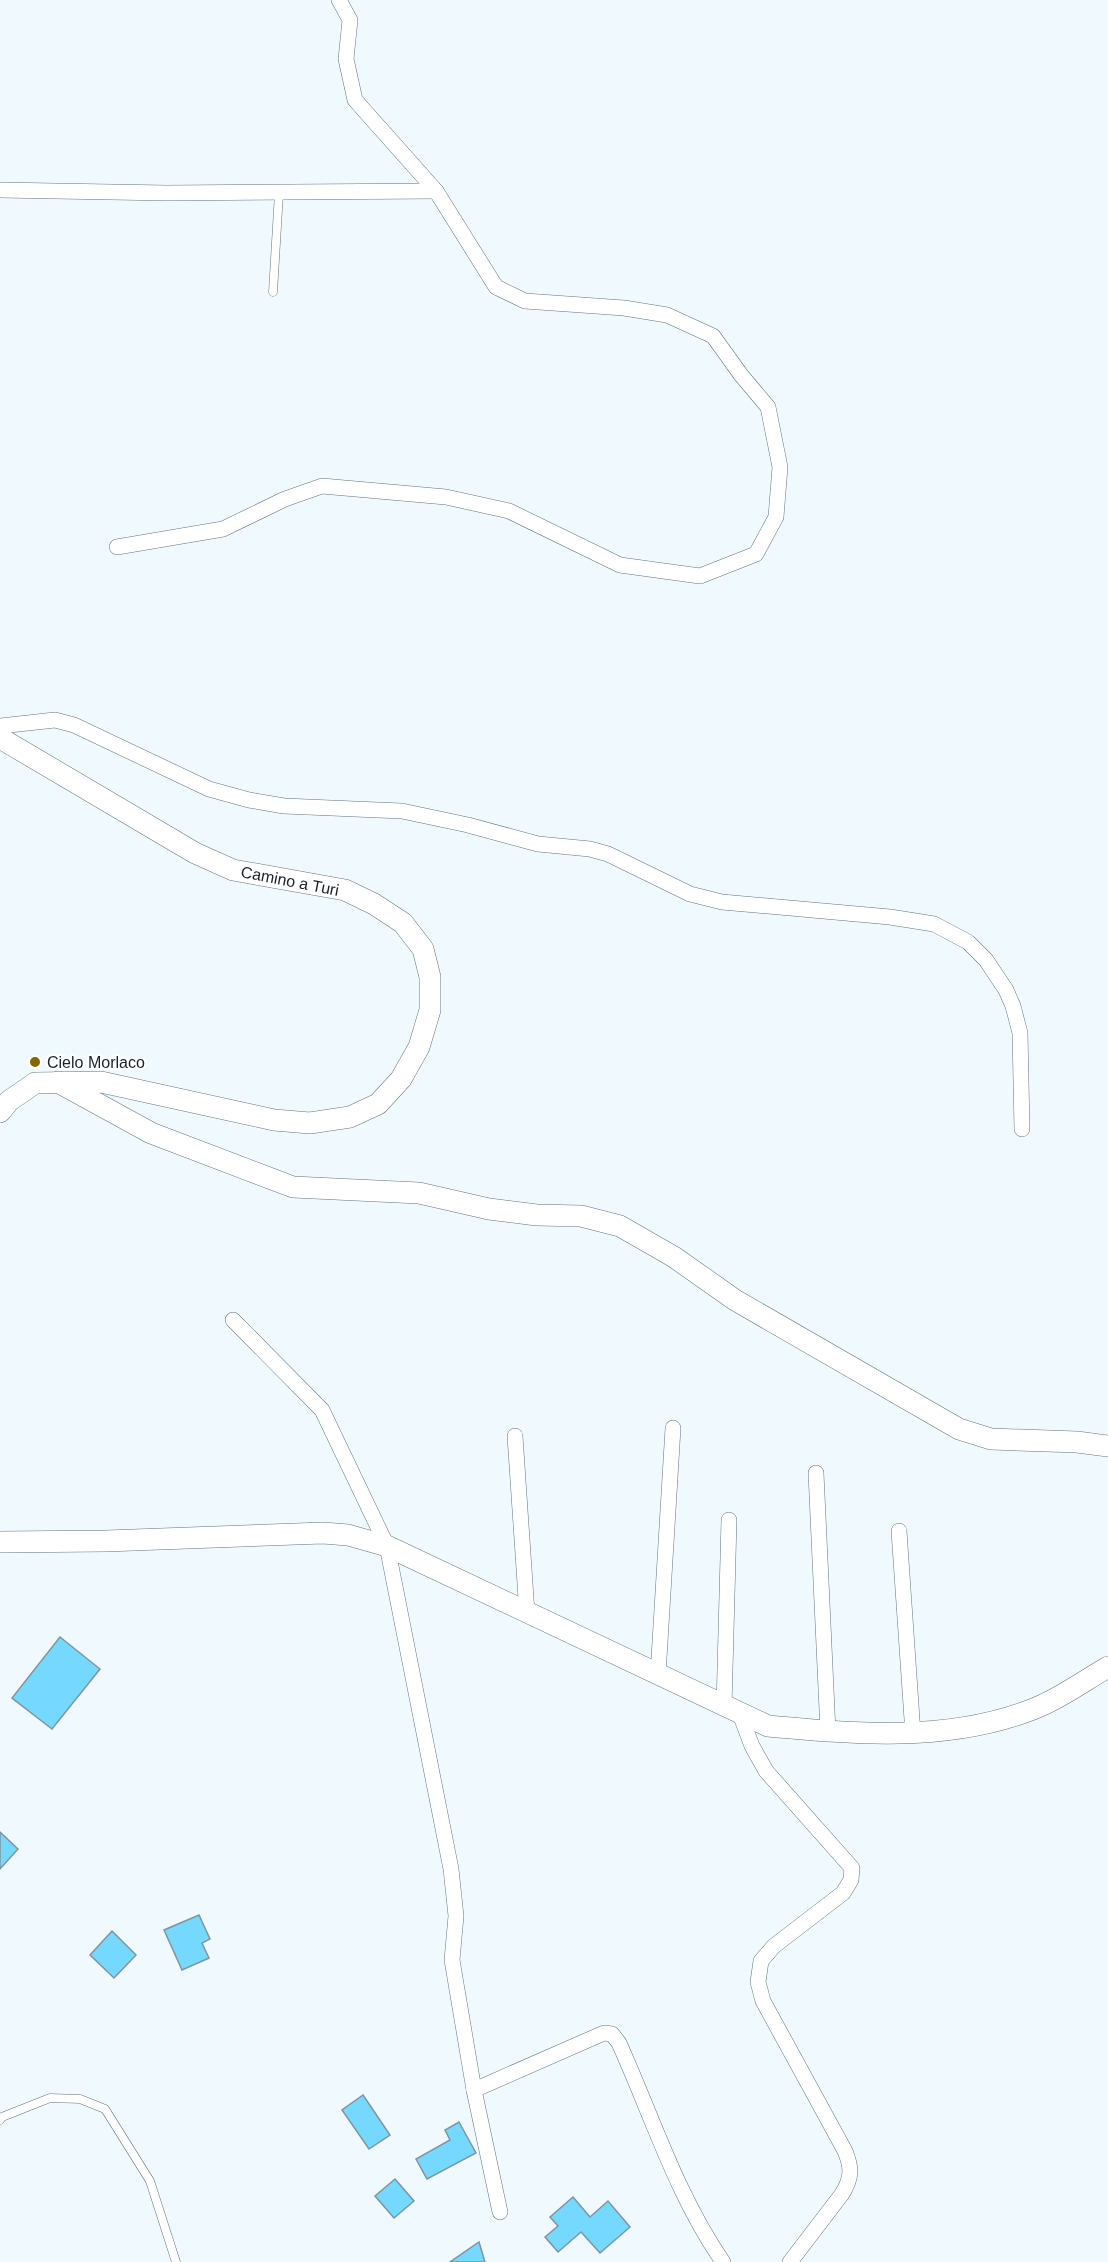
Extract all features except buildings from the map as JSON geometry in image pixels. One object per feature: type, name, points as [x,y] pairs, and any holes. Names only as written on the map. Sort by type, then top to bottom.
[{"type":"street","points":[[117,547],[223,529],[285,499],[322,486],[446,497],[508,511],[620,566],[700,576],[756,554],[776,517],[780,467],[768,407],[713,336],[667,315],[624,308],[525,301],[496,287],[436,191],[355,100],[346,59],[350,20],[339,0]]},
{"type":"street","points":[[0,190],[166,194],[436,191]]},
{"type":"street","points":[[0,726],[55,720],[74,725],[209,789],[249,800],[284,806],[402,811],[468,825],[538,844],[590,849],[608,854],[690,894],[722,902],[890,917],[934,924],[968,942],[986,960],[1006,990],[1013,1006],[1020,1033],[1022,1129]]},
{"type":"street","name":"Camino a Turi","points":[[0,738],[214,862],[233,870],[345,890],[374,904],[403,923],[423,949],[430,977],[430,1010],[419,1047],[401,1079],[378,1104],[350,1117],[310,1123],[274,1120],[101,1082],[35,1083],[9,1101],[0,1112]]},
{"type":"street","points":[[58,1082],[152,1133],[293,1187],[419,1193],[489,1209],[537,1215],[580,1216],[620,1226],[674,1257],[735,1300],[958,1429],[991,1439],[1077,1442],[1108,1446]]},
{"type":"street","points":[[233,1320],[322,1410],[387,1546],[451,1869],[456,1916],[452,1959],[474,2090],[500,2212]]},
{"type":"street","points":[[658,1675],[673,1428]]},
{"type":"street","points":[[515,1436],[527,1613]]},
{"type":"street","points":[[816,1473],[828,1732]]},
{"type":"street","points":[[729,1520],[732,1711],[766,1771],[852,1868],[851,1880],[843,1893],[774,1946],[761,1961],[759,1983],[763,2001],[852,2168],[849,2183],[842,2194],[790,2262]]},
{"type":"street","points":[[899,1531],[913,1734]]},
{"type":"street","points":[[0,1542],[323,1533],[348,1535],[387,1546],[732,1711],[768,1726],[828,1732],[913,1734],[983,1725],[1029,1711],[1108,1667]]},
{"type":"street","points":[[474,2090],[604,2033],[612,2034],[619,2043],[683,2191],[708,2240],[723,2262]]},
{"type":"lane","points":[[273,292],[279,193]]},
{"type":"lane","points":[[0,2120],[2,2117],[50,2098],[80,2099],[105,2109],[150,2181],[176,2262]]},
{"type":"place","name":"Cielo Morlaco","points":[[35,1062]]}]
